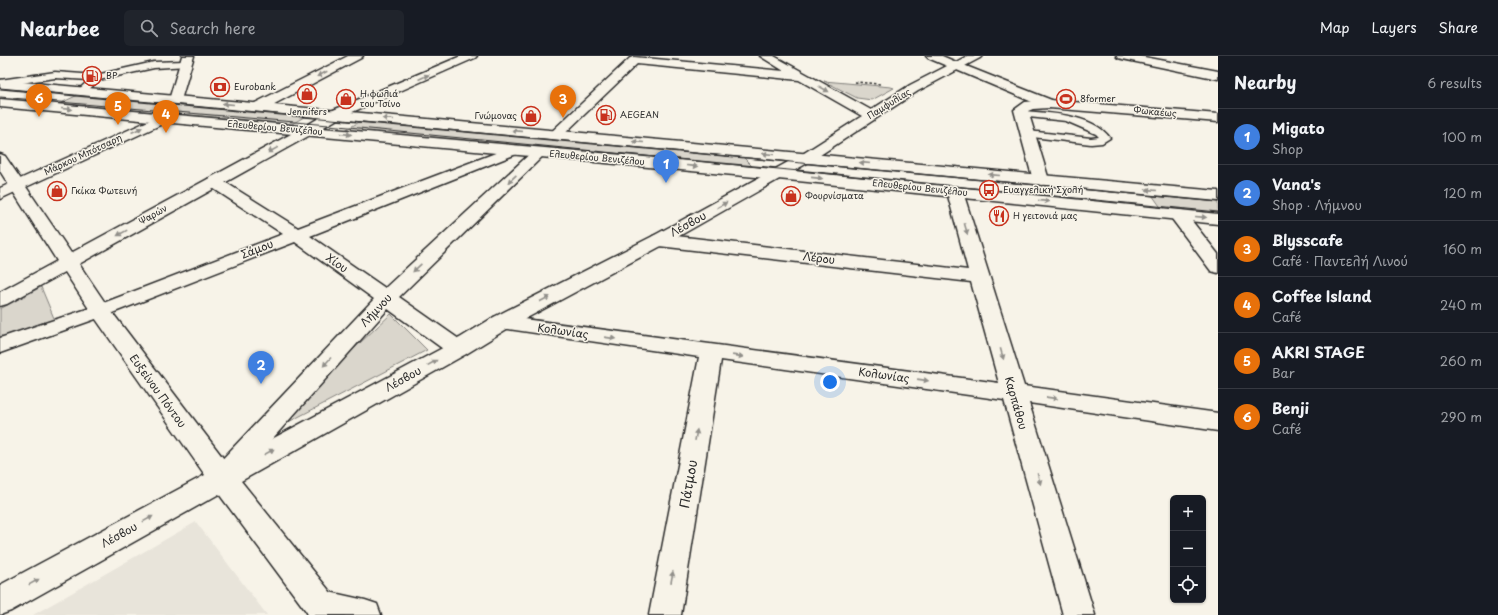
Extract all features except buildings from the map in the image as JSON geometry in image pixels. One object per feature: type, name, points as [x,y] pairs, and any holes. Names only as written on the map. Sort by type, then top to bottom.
[{"type":"street","points":[[258,107],[357,56]]},
{"type":"street","name":"Ψαρών","points":[[0,300],[336,114],[471,56]]},
{"type":"street","points":[[766,56],[871,115]]},
{"type":"street","points":[[932,56],[1049,104]]},
{"type":"street","name":"Παμφυλίας","points":[[806,158],[914,88],[976,56]]},
{"type":"street","points":[[1122,56],[1218,75]]},
{"type":"street","points":[[556,134],[631,58],[800,76]]},
{"type":"street","points":[[175,100],[186,60]]},
{"type":"street","name":"Ελευθερίου Βενιζέλου","points":[[0,83],[1218,196]]},
{"type":"street","name":"Ελευθερίου Βενιζέλου","points":[[0,103],[778,174],[1218,219]]},
{"type":"street","name":"Φωκαέως","points":[[1022,114],[1021,110],[1030,105],[1049,104],[1218,118]]},
{"type":"street","points":[[1022,114],[1041,180]]},
{"type":"street","name":"Μάρκου Μπότσαρη","points":[[8,190],[166,117]]},
{"type":"street","name":"Σάμου","points":[[0,346],[100,311],[514,150]]},
{"type":"street","name":"Λήμνου","points":[[222,477],[387,297],[540,152]]},
{"type":"street","name":"Λέσβου","points":[[0,601],[222,477],[458,349],[502,322],[658,240],[806,158]]},
{"type":"street","name":"Ευξείνου Πόντου","points":[[0,159],[8,190],[68,263],[100,311],[222,477],[324,610]]},
{"type":"street","name":"Χίου","points":[[214,182],[296,234],[387,297],[458,349]]},
{"type":"street","name":"Καρπάθου","points":[[955,192],[1079,615]]},
{"type":"street","points":[[1178,215],[1218,267]]},
{"type":"street","name":"Λέρου","points":[[658,240],[980,277]]},
{"type":"street","name":"Κολωνίας","points":[[502,322],[711,352],[1013,392],[1218,422]]},
{"type":"street","name":"Πάτμου","points":[[665,615],[711,352]]},
{"type":"street","points":[[324,610],[365,615]]},
{"type":"lane","points":[[0,83],[55,75],[96,78],[186,60]]},
{"type":"lane","points":[[82,91],[96,78]]},
{"type":"lane","points":[[1022,114],[1068,118],[1100,132],[1105,138],[1098,141],[1028,134]]},
{"type":"shaded area","points":[[824,81],[894,88],[872,100],[857,98]]},
{"type":"shaded area","points":[[82,93],[309,114],[292,124],[59,104]]},
{"type":"shaded area","points":[[365,119],[740,154],[756,170],[343,131]]},
{"type":"shaded area","points":[[1150,192],[1218,199],[1218,215],[1162,209]]},
{"type":"shaded area","points":[[41,287],[56,323],[0,342],[0,309]]},
{"type":"shaded area","points":[[391,314],[427,350],[275,429],[286,412]]},
{"type":"shaded area","points":[[196,522],[267,615],[33,615]]},
{"type":"tram line","points":[[0,88],[1218,202]]},
{"type":"tram line","points":[[0,97],[318,124],[1218,212]]},
{"type":"place","name":"BP","points":[[92,76]]},
{"type":"place","name":"Eurobank","points":[[220,87]]},
{"type":"place","name":"Jennifers","points":[[307,94]]},
{"type":"place","name":"Η φωλιά του Τσίνο","points":[[346,99]]},
{"type":"place","name":"8former","points":[[1066,99]]},
{"type":"place","name":"AEGEAN","points":[[606,115]]},
{"type":"place","name":"Γνώμονας","points":[[531,116]]},
{"type":"place","name":"Benji","points":[[39,117]]},
{"type":"place","name":"Blysscafe","points":[[563,118]]},
{"type":"place","name":"AKRI STAGE","points":[[118,125]]},
{"type":"place","name":"Coffee Island","points":[[166,133]]},
{"type":"place","name":"Migato","points":[[666,183]]},
{"type":"place","name":"Ευαγγελική Σχολή","points":[[989,190]]},
{"type":"place","name":"Γκίκα Φωτεινή","points":[[57,191]]},
{"type":"place","name":"Φουρνίσματα","points":[[791,196]]},
{"type":"place","name":"Η γειτονιά μας","points":[[999,216]]},
{"type":"place","name":"Vana's","points":[[261,384]]}]
